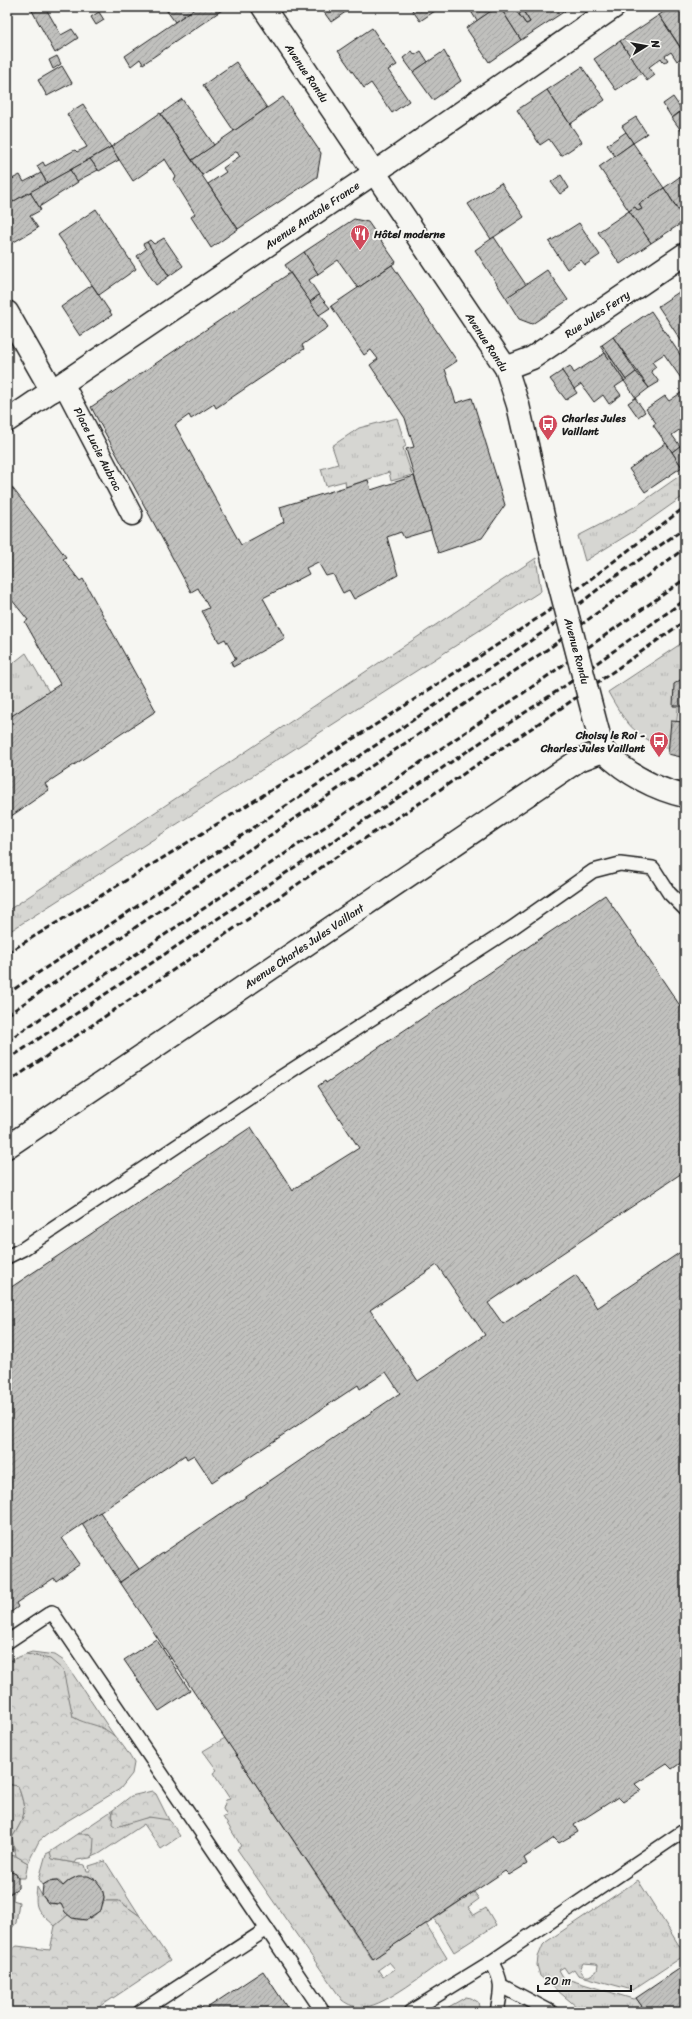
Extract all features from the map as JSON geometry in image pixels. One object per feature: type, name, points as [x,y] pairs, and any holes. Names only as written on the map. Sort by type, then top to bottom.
[{"type":"street","name":"Avenue Rondu","points":[[263,7],[506,368],[518,405],[553,560],[603,751]]},
{"type":"street","name":"Avenue Anatole France","points":[[7,421],[374,173],[614,7]]},
{"type":"street","name":"Rue Jules Ferry","points":[[506,368],[532,358],[685,254]]},
{"type":"street","points":[[7,312],[57,387]]},
{"type":"street","name":"Place Lucie Aubrac","points":[[57,387],[132,515]]},
{"type":"street","points":[[603,751],[619,766],[664,792],[685,796]]},
{"type":"street","name":"Avenue Charles Jules Vaillant","points":[[7,1147],[573,764],[603,751]]},
{"type":"lane","points":[[7,1257],[24,1249],[258,1092],[512,928],[593,871],[620,864],[653,868],[669,893],[685,909]]},
{"type":"lane","points":[[7,1642],[52,1612],[323,2012]]},
{"type":"lane","points":[[410,2012],[491,1962],[685,1830]]},
{"type":"lane","points":[[140,2012],[267,1929]]},
{"type":"lane","points":[[491,1962],[498,1972],[502,1986],[497,2012]]},
{"type":"lane","points":[[502,1986],[550,2012]]},
{"type":"green space","points":[[397,418],[406,446],[403,448],[412,475],[391,481],[389,472],[346,487],[345,481],[326,486],[321,469],[338,464],[332,446],[359,428]]},
{"type":"green space","points":[[685,472],[685,495],[634,531],[585,561],[578,536],[638,505]]},
{"type":"green space","points":[[536,558],[541,591],[7,933],[7,911]]},
{"type":"green space","points":[[685,641],[685,683],[680,687],[674,751],[641,736],[621,714],[608,692]]},
{"type":"green space","points":[[26,653],[49,692],[7,719],[7,668]]},
{"type":"green space","points":[[32,1652],[55,1655],[64,1661],[115,1737],[100,1727],[86,1724],[73,1717],[68,1695],[38,1656],[26,1654]]},
{"type":"green space","points":[[26,1654],[50,1659],[63,1670],[73,1717],[83,1722],[100,1727],[111,1733],[124,1747],[134,1763],[132,1774],[120,1789],[57,1827],[39,1841],[28,1863],[16,1856],[12,1838],[24,1813],[23,1802],[18,1786],[7,1784],[7,1662]]},
{"type":"green space","points":[[225,1738],[372,1959],[426,1924],[447,1958],[395,1994],[374,2005],[355,2007],[342,2000],[237,1849],[241,1846],[223,1817],[227,1816],[223,1809],[226,1800],[230,1799],[213,1773],[217,1770],[203,1751]],"holes":[[[389,1962],[395,1969],[383,1977],[378,1970]]]},
{"type":"green space","points":[[7,1784],[18,1786],[24,1808],[24,1814],[20,1824],[12,1838],[14,1850],[7,1849]]},
{"type":"green space","points":[[152,1791],[156,1794],[169,1820],[149,1817],[116,1827],[112,1824],[113,1810],[131,1796]]},
{"type":"green space","points":[[113,1810],[112,1816],[125,1825],[147,1818],[165,1818],[170,1821],[180,1836],[161,1849],[144,1824],[99,1854],[90,1858],[93,1854],[89,1834],[77,1834]]},
{"type":"green space","points":[[77,1834],[89,1834],[94,1838],[93,1854],[90,1858],[77,1860],[75,1863],[52,1859],[50,1852]]},
{"type":"green space","points":[[50,1852],[53,1859],[85,1865],[87,1871],[90,1871],[89,1866],[105,1861],[140,1916],[119,1901],[104,1901],[100,1886],[90,1878],[76,1877],[69,1880],[63,1886],[56,1880],[43,1885],[39,1879],[46,1854]]},
{"type":"green space","points":[[7,1855],[16,1856],[28,1863],[25,1878],[18,1878],[16,1874],[7,1870]]},
{"type":"green space","points":[[638,1880],[685,1955],[632,1990],[578,1975],[574,1969],[568,1973],[564,1967],[559,1970],[566,1982],[570,1980],[633,1999],[636,1998],[646,2012],[583,2012],[540,1976],[537,1965],[538,1957],[543,1945]],"holes":[[[583,1963],[598,1965],[597,1971],[589,1976],[585,1976],[580,1970]]]},
{"type":"green space","points":[[37,1887],[46,1900],[52,1903],[61,1904],[68,1915],[55,1926],[38,1910],[36,1901]]},
{"type":"green space","points":[[14,1892],[13,1900],[19,1902],[16,1923],[7,1934],[7,1894]]},
{"type":"green space","points":[[474,1892],[479,1899],[468,1907],[474,1915],[486,1908],[496,1925],[454,1952],[434,1919]]},
{"type":"green space","points":[[104,1901],[119,1901],[140,1916],[170,1960],[92,2012],[7,2012],[7,1952],[17,1946],[50,1950],[55,1926],[68,1915],[79,1920],[90,1918],[102,1907]]},
{"type":"green space","points":[[466,1997],[478,2002],[480,2012],[440,2012]]},
{"type":"building","points":[[30,7],[45,7],[61,35],[72,29],[78,38],[55,53]]},
{"type":"building","points":[[164,7],[197,7],[175,22]]},
{"type":"building","points":[[197,7],[220,7],[222,10],[143,64],[140,59],[131,66],[125,56]]},
{"type":"building","points":[[353,7],[331,22],[321,8]]},
{"type":"building","points":[[410,7],[433,7],[435,11],[420,21]]},
{"type":"building","points":[[497,7],[477,21],[469,8]]},
{"type":"building","points":[[497,7],[500,7],[521,40],[489,62],[466,28]]},
{"type":"building","points":[[500,7],[513,7],[526,24],[530,22],[521,7],[562,7],[565,11],[521,40]]},
{"type":"building","points":[[671,7],[685,7],[685,54],[659,15]]},
{"type":"building","points":[[523,11],[530,22],[526,24],[519,14]]},
{"type":"building","points":[[99,12],[104,20],[96,25],[91,17]]},
{"type":"building","points":[[659,15],[685,55],[677,61],[671,52],[665,56],[668,60],[664,63],[661,58],[649,67],[655,75],[647,81],[620,41]]},
{"type":"building","points":[[372,28],[397,65],[388,70],[409,101],[392,113],[371,83],[364,88],[338,51]]},
{"type":"building","points":[[620,41],[642,73],[616,90],[594,59]]},
{"type":"building","points":[[412,51],[415,55],[421,51],[428,62],[413,72],[403,58]]},
{"type":"building","points":[[444,51],[461,81],[433,100],[413,72]]},
{"type":"building","points":[[57,56],[61,64],[53,69],[49,60]]},
{"type":"building","points":[[236,62],[267,108],[234,131],[203,85]]},
{"type":"building","points":[[62,66],[72,83],[47,96],[38,80]]},
{"type":"building","points":[[582,67],[605,100],[570,124],[547,90]]},
{"type":"building","points":[[547,90],[582,142],[561,156],[549,139],[540,145],[517,110]]},
{"type":"building","points":[[283,97],[321,153],[317,177],[238,229],[208,184],[226,172],[223,168],[240,156],[237,151],[202,175],[192,160]]},
{"type":"building","points":[[673,97],[682,110],[672,118],[663,104]]},
{"type":"building","points":[[182,99],[214,145],[192,160],[161,114]]},
{"type":"building","points":[[83,104],[111,147],[47,183],[37,166],[43,162],[45,166],[75,150],[77,152],[87,147],[67,114]]},
{"type":"building","points":[[685,109],[685,136],[672,118]]},
{"type":"building","points":[[160,113],[238,229],[211,248],[191,217],[195,214],[173,179],[176,177],[165,159],[133,181],[111,147]]},
{"type":"building","points":[[636,117],[647,134],[633,143],[622,126]]},
{"type":"building","points":[[626,132],[633,143],[615,156],[607,145]]},
{"type":"building","points":[[633,143],[664,188],[639,204],[642,209],[638,211],[635,207],[629,211],[599,167]]},
{"type":"building","points":[[111,147],[119,160],[99,171],[90,159]]},
{"type":"building","points":[[90,159],[98,170],[77,181],[70,170]]},
{"type":"building","points":[[7,169],[12,179],[20,175],[24,182],[41,173],[47,183],[7,205]]},
{"type":"building","points":[[70,170],[78,182],[39,207],[30,192]]},
{"type":"building","points":[[685,173],[685,220],[664,188]]},
{"type":"building","points":[[561,175],[569,188],[560,194],[551,182]]},
{"type":"building","points":[[501,183],[524,217],[491,239],[468,204]]},
{"type":"building","points":[[664,188],[685,221],[651,243],[629,211],[635,207],[638,211],[642,209],[639,204]]},
{"type":"building","points":[[30,192],[41,210],[30,216],[38,228],[7,246],[7,205]]},
{"type":"building","points":[[96,209],[136,269],[99,295],[58,235]]},
{"type":"building","points":[[629,211],[651,243],[620,264],[598,232]]},
{"type":"building","points":[[354,219],[368,222],[396,262],[358,288],[338,260],[318,274],[304,252]]},
{"type":"building","points":[[579,223],[600,255],[585,265],[581,260],[567,269],[549,242]]},
{"type":"building","points":[[494,237],[526,285],[506,298],[475,250]]},
{"type":"building","points":[[164,238],[183,266],[169,276],[147,242],[150,240],[154,244]]},
{"type":"building","points":[[147,242],[169,276],[156,285],[137,256],[146,249],[143,244]]},
{"type":"building","points":[[304,252],[318,274],[309,280],[319,295],[310,302],[285,265]]},
{"type":"building","points":[[392,265],[457,361],[445,369],[456,403],[472,398],[505,505],[482,538],[438,553],[406,449],[414,447],[405,418],[370,365],[378,359],[371,350],[364,355],[331,306]]},
{"type":"building","points":[[547,270],[568,300],[532,324],[519,319],[506,298]]},
{"type":"building","points":[[290,273],[328,327],[302,345],[304,349],[216,408],[214,404],[191,419],[189,415],[175,425],[241,545],[284,522],[280,507],[368,480],[371,490],[414,476],[431,530],[404,538],[401,532],[387,537],[398,575],[354,599],[349,590],[343,593],[333,574],[326,576],[318,562],[306,568],[309,574],[263,598],[285,638],[233,667],[231,662],[236,659],[225,639],[219,642],[202,611],[209,608],[198,588],[191,592],[91,407]]},
{"type":"building","points":[[92,285],[112,315],[80,336],[61,307]]},
{"type":"building","points":[[685,288],[685,345],[684,345],[658,306]]},
{"type":"building","points":[[319,295],[330,308],[319,315],[310,302]]},
{"type":"building","points":[[651,311],[685,362],[685,384],[664,354],[652,362],[656,367],[651,371],[659,382],[649,388],[613,337]]},
{"type":"building","points":[[613,337],[636,372],[626,380],[602,345]]},
{"type":"building","points":[[602,345],[626,380],[624,381],[600,346]]},
{"type":"building","points":[[605,353],[624,381],[615,387],[621,395],[609,404],[603,395],[594,402],[581,384],[574,389],[562,371],[570,366],[574,373]]},
{"type":"building","points":[[562,371],[577,393],[566,400],[550,379]]},
{"type":"building","points":[[636,372],[649,388],[636,398],[624,381]]},
{"type":"building","points":[[685,390],[685,426],[672,435],[680,446],[672,452],[653,425],[656,423],[646,409],[665,396],[669,401]]},
{"type":"building","points":[[635,398],[645,412],[638,417],[628,403]]},
{"type":"building","points":[[666,443],[682,467],[645,492],[629,469]]},
{"type":"building","points":[[680,446],[685,453],[685,464],[682,467],[672,452]]},
{"type":"building","points":[[7,481],[66,557],[63,559],[80,581],[83,579],[156,711],[45,784],[49,790],[7,819],[7,719],[60,684],[25,622],[28,620],[7,594]]},
{"type":"building","points":[[685,677],[685,706],[673,706],[674,684]]},
{"type":"building","points":[[671,721],[685,722],[685,758],[668,754]]},
{"type":"building","points":[[605,895],[685,1013],[685,1171],[488,1303],[503,1324],[576,1275],[597,1308],[685,1249],[685,1760],[672,1769],[667,1764],[635,1784],[641,1790],[623,1802],[618,1797],[574,1825],[578,1832],[559,1843],[554,1838],[524,1858],[527,1864],[509,1875],[505,1871],[373,1959],[120,1582],[400,1393],[386,1372],[360,1389],[358,1385],[212,1482],[194,1455],[187,1459],[185,1455],[62,1538],[80,1564],[56,1581],[54,1578],[16,1603],[18,1607],[7,1615],[7,1290],[251,1127],[293,1191],[295,1188],[359,1148],[318,1086],[325,1081],[326,1083]],"holes":[[[437,1265],[485,1335],[418,1381],[370,1310]]]},
{"type":"building","points":[[100,1512],[139,1569],[120,1582],[82,1524]]},
{"type":"building","points":[[156,1639],[190,1691],[159,1711],[124,1660]]},
{"type":"building","points":[[7,1870],[16,1874],[18,1878],[18,1888],[9,1894],[7,1894]]},
{"type":"building","points":[[78,1876],[88,1876],[96,1880],[102,1888],[104,1897],[101,1910],[86,1920],[72,1918],[65,1912],[61,1904],[48,1903],[42,1895],[43,1885],[48,1882],[57,1881],[63,1886]]},
{"type":"building","points":[[685,1965],[685,2012],[646,2012],[636,1998]]},
{"type":"building","points":[[263,1971],[290,2012],[190,2012],[200,2005],[204,2010]]},
{"type":"railway","points":[[7,953],[166,856],[383,720],[550,610],[685,507]]},
{"type":"railway","points":[[7,994],[545,631],[606,583],[685,528]]},
{"type":"railway","points":[[7,1015],[395,750],[551,647],[685,548]]},
{"type":"railway","points":[[7,1041],[522,694],[685,579]]},
{"type":"railway","points":[[7,1060],[569,683],[685,600]]},
{"type":"railway","points":[[7,1083],[257,913],[336,857],[423,801],[557,711],[685,621]]},
{"type":"place","name":"Hôtel moderne","points":[[360,251]]},
{"type":"place","name":"Charles Jules Vaillant","points":[[548,441]]},
{"type":"place","name":"Choisy le Roi - Charles Jules Vaillant","points":[[659,758]]}]
